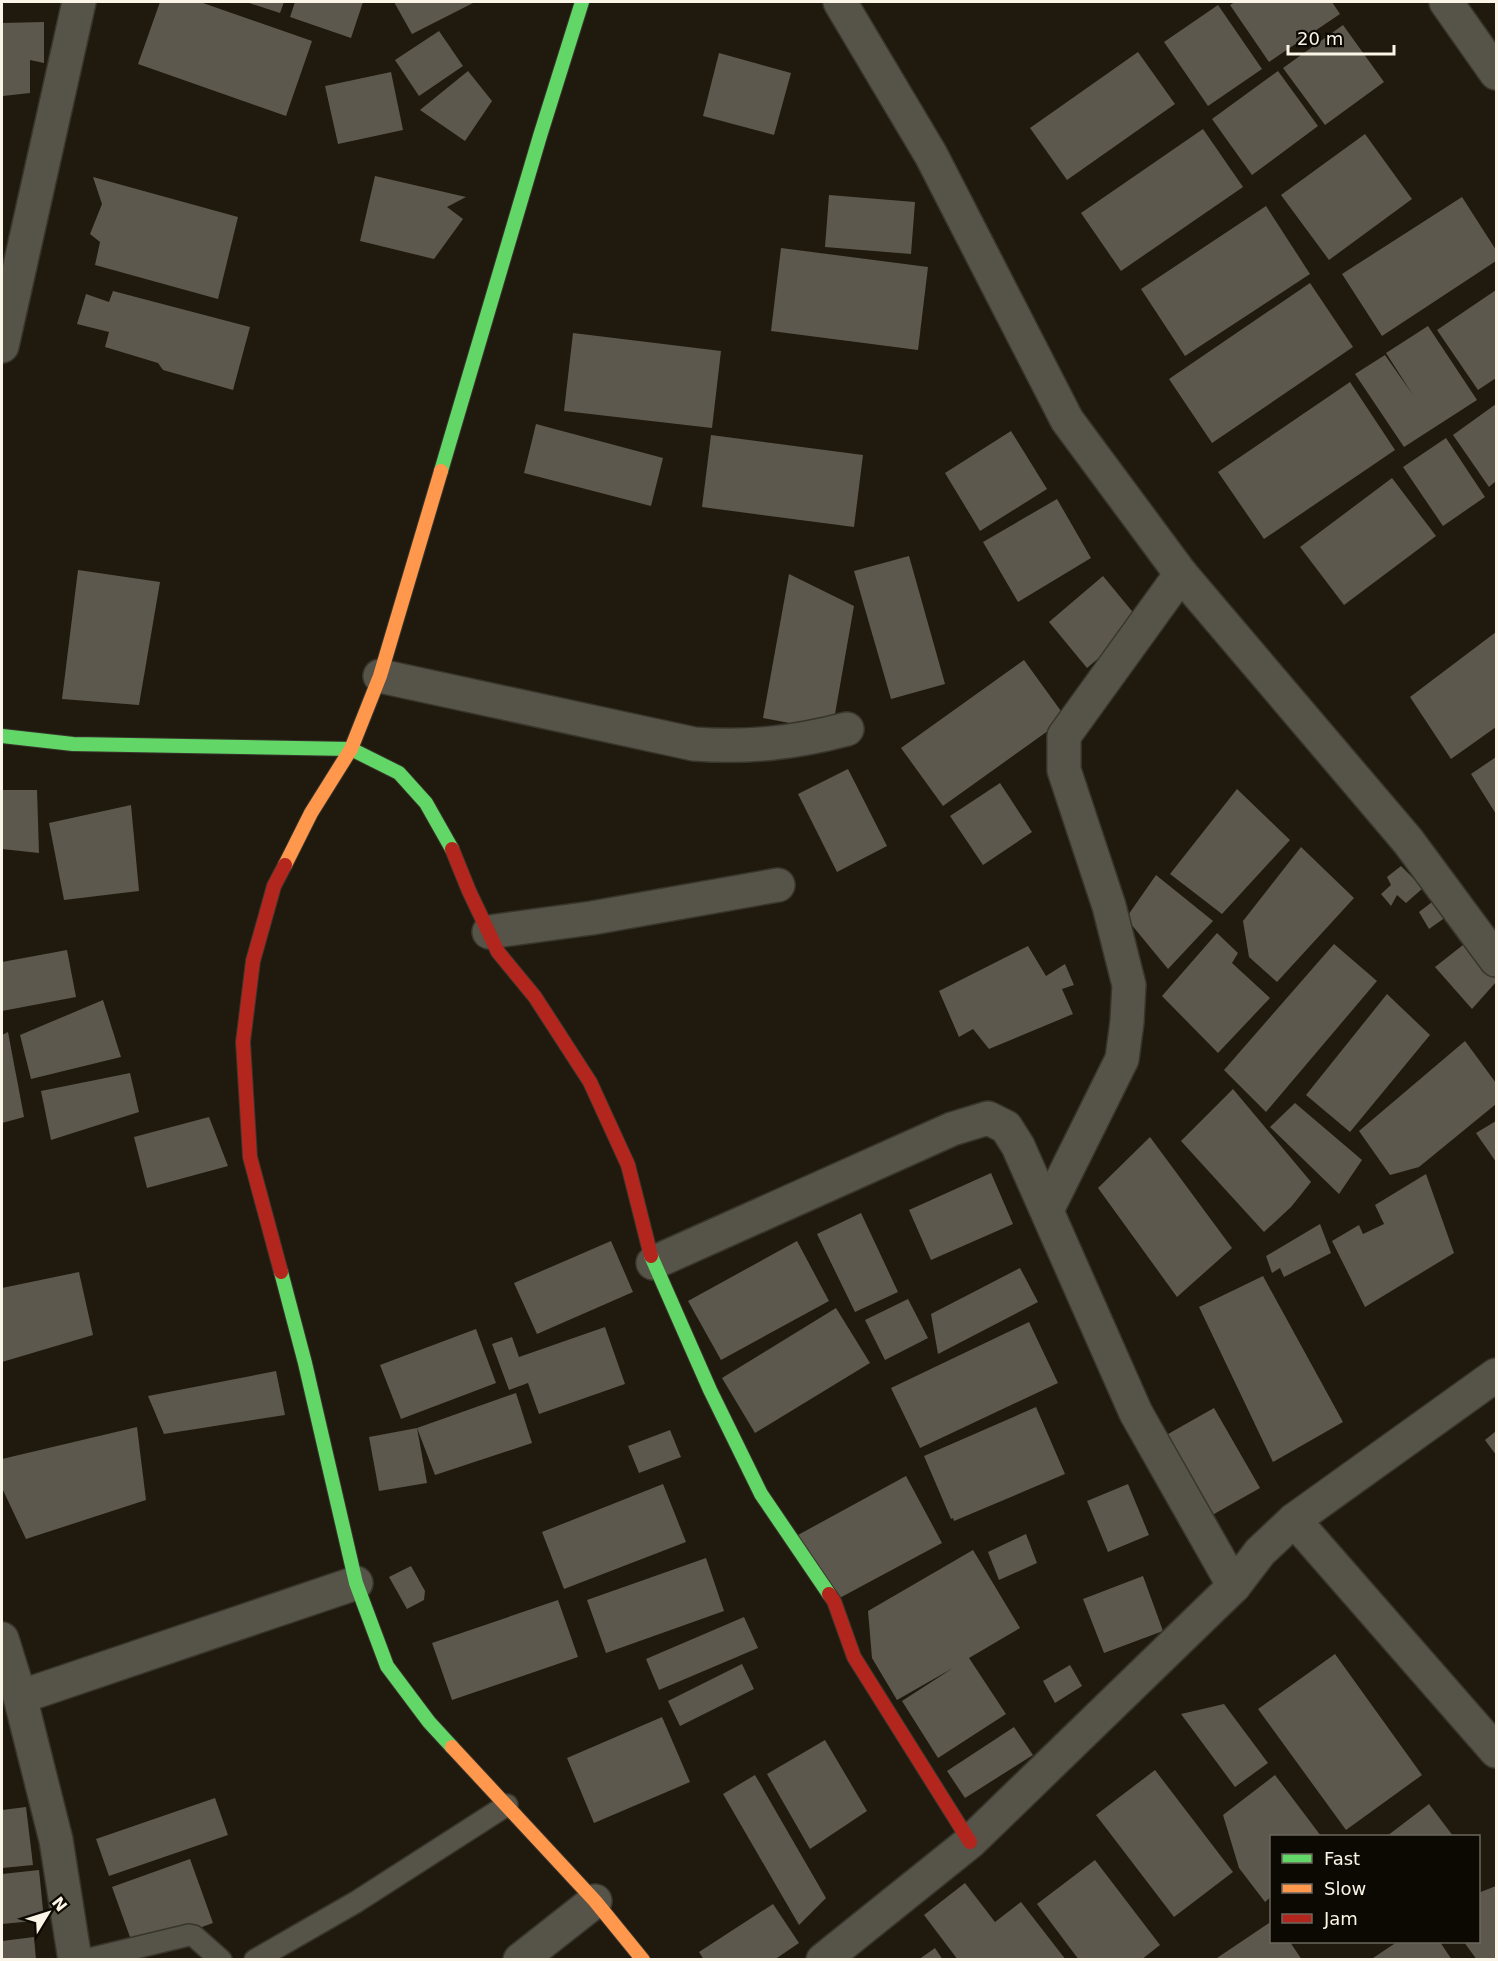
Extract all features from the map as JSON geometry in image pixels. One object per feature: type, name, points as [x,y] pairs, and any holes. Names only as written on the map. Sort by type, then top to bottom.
[{"type":"street","points":[[2,341],[79,2]]},
{"type":"street","points":[[582,2],[380,676],[351,749],[311,813],[274,886],[253,961],[243,1042],[250,1157],[305,1363],[356,1583],[387,1666],[429,1722],[594,1901],[643,1959]]},
{"type":"street","points":[[1446,2],[1497,72]]},
{"type":"street","points":[[845,3],[931,154],[1067,420],[1181,574],[1408,841],[1497,960]]},
{"type":"street","points":[[1047,1210],[1122,1059],[1129,986],[1109,906],[1064,770],[1065,736],[1181,574]]},
{"type":"street","points":[[380,676],[693,744],[729,747],[786,743],[847,729]]},
{"type":"street","points":[[2,736],[73,744],[351,749],[399,773],[426,803],[449,842],[498,952],[535,996],[590,1082],[628,1165],[653,1263],[710,1390],[761,1494],[834,1601],[854,1657],[970,1842]]},
{"type":"street","points":[[489,932],[592,918],[778,885]]},
{"type":"street","points":[[653,1263],[952,1129],[988,1118],[1006,1126],[1018,1146],[1047,1210],[1136,1413],[1234,1586]]},
{"type":"street","points":[[823,1959],[970,1842],[1234,1586],[1260,1552],[1294,1520],[1497,1375]]},
{"type":"street","points":[[1294,1520],[1497,1751]]},
{"type":"street","points":[[21,1697],[356,1583]]},
{"type":"street","points":[[2,1639],[21,1697],[57,1840],[75,1959]]},
{"type":"street","points":[[520,1959],[594,1901]]},
{"type":"lane","points":[[255,1959],[356,1902],[507,1805]]},
{"type":"lane","points":[[85,1959],[189,1935],[194,1936],[221,1959]]},
{"type":"building","points":[[160,2],[200,2],[312,41],[286,116],[138,64]]},
{"type":"building","points":[[246,2],[284,2],[280,13]]},
{"type":"building","points":[[295,2],[363,2],[351,38],[290,17]]},
{"type":"building","points":[[394,2],[475,2],[412,34]]},
{"type":"building","points":[[1235,2],[1332,2],[1340,14],[1269,62],[1230,5]]},
{"type":"building","points":[[1218,5],[1262,69],[1208,106],[1164,42]]},
{"type":"building","points":[[44,22],[44,63],[30,60],[30,93],[3,96],[2,23]]},
{"type":"building","points":[[1343,25],[1384,82],[1325,125],[1283,68]]},
{"type":"building","points":[[439,31],[463,66],[419,96],[395,60]]},
{"type":"building","points":[[1138,52],[1175,104],[1067,180],[1030,128]]},
{"type":"building","points":[[719,53],[791,73],[774,135],[703,116]]},
{"type":"building","points":[[468,71],[492,101],[465,141],[420,110]]},
{"type":"building","points":[[1278,71],[1318,126],[1252,175],[1212,119]]},
{"type":"building","points":[[391,72],[403,130],[338,144],[325,86]]},
{"type":"building","points":[[1203,129],[1243,187],[1121,271],[1081,213]]},
{"type":"building","points":[[1365,134],[1412,199],[1329,260],[1281,195]]},
{"type":"building","points":[[375,176],[466,197],[447,207],[463,219],[434,259],[360,241]]},
{"type":"building","points":[[93,177],[238,217],[218,299],[95,265],[100,242],[90,234],[102,204]]},
{"type":"building","points":[[829,195],[915,202],[911,254],[825,247]]},
{"type":"building","points":[[1462,197],[1496,250],[1496,261],[1382,336],[1342,274]]},
{"type":"building","points":[[1266,206],[1310,274],[1185,356],[1141,289]]},
{"type":"building","points":[[781,248],[928,267],[918,350],[771,331]]},
{"type":"building","points":[[1310,283],[1353,347],[1212,443],[1169,379]]},
{"type":"building","points":[[1496,290],[1496,378],[1478,390],[1437,330]]},
{"type":"building","points":[[113,291],[250,327],[233,390],[163,370],[158,363],[105,347],[109,332],[77,324],[86,294],[109,302]]},
{"type":"building","points":[[1428,326],[1477,400],[1404,447],[1355,374],[1385,355],[1413,395],[1386,353]]},
{"type":"building","points":[[573,333],[721,351],[712,428],[564,411]]},
{"type":"building","points":[[1350,382],[1395,450],[1264,539],[1218,472]]},
{"type":"building","points":[[1496,404],[1496,481],[1489,487],[1453,435]]},
{"type":"building","points":[[536,424],[663,458],[651,506],[524,473]]},
{"type":"building","points":[[1011,431],[1047,489],[980,531],[945,473]]},
{"type":"building","points":[[711,435],[863,455],[854,527],[702,507]]},
{"type":"building","points":[[1446,438],[1485,497],[1443,526],[1403,467]]},
{"type":"building","points":[[1392,478],[1436,536],[1344,605],[1300,547]]},
{"type":"building","points":[[1057,499],[1091,558],[1018,602],[983,542]]},
{"type":"building","points":[[909,556],[945,684],[891,699],[854,571]]},
{"type":"building","points":[[78,570],[160,582],[139,705],[62,699]]},
{"type":"building","points":[[789,574],[854,606],[832,731],[763,718]]},
{"type":"building","points":[[1103,576],[1141,622],[1087,668],[1049,622]]},
{"type":"building","points":[[1496,632],[1496,727],[1451,759],[1410,697]]},
{"type":"building","points":[[1024,660],[1066,718],[943,806],[901,748]]},
{"type":"building","points":[[1496,757],[1496,814],[1471,774]]},
{"type":"building","points":[[848,769],[887,846],[837,872],[798,794]]},
{"type":"building","points":[[1000,783],[1032,832],[983,865],[950,816]]},
{"type":"building","points":[[1237,789],[1290,840],[1222,914],[1170,874]]},
{"type":"building","points":[[2,790],[37,790],[39,853],[2,849]]},
{"type":"building","points":[[131,805],[139,891],[64,900],[49,823]]},
{"type":"building","points":[[1301,847],[1354,898],[1277,982],[1249,957],[1243,921]]},
{"type":"building","points":[[1401,866],[1423,888],[1406,903],[1397,895],[1391,906],[1381,894],[1391,885],[1387,877]]},
{"type":"building","points":[[1156,875],[1213,921],[1168,969],[1126,918]]},
{"type":"building","points":[[1436,899],[1446,917],[1429,929],[1419,912]]},
{"type":"building","points":[[1217,933],[1238,953],[1232,963],[1270,998],[1218,1053],[1162,996]]},
{"type":"building","points":[[1468,941],[1496,973],[1496,982],[1472,1009],[1435,967]]},
{"type":"building","points":[[1334,944],[1377,981],[1266,1112],[1224,1070]]},
{"type":"building","points":[[1028,946],[1046,976],[1065,964],[1074,985],[1062,989],[1073,1014],[989,1049],[973,1029],[959,1037],[939,991]]},
{"type":"building","points":[[67,950],[76,997],[2,1011],[2,962]]},
{"type":"building","points":[[1387,994],[1430,1035],[1350,1132],[1306,1095]]},
{"type":"building","points":[[103,1000],[121,1057],[31,1079],[20,1035]]},
{"type":"building","points":[[8,1032],[24,1117],[2,1123],[2,1035]]},
{"type":"building","points":[[1465,1041],[1496,1083],[1496,1104],[1419,1167],[1390,1175],[1359,1131]]},
{"type":"building","points":[[130,1073],[139,1112],[51,1140],[41,1091]]},
{"type":"building","points":[[1233,1089],[1311,1182],[1291,1207],[1264,1232],[1181,1141]]},
{"type":"building","points":[[1295,1103],[1362,1160],[1339,1194],[1270,1127]]},
{"type":"building","points":[[209,1117],[228,1166],[147,1188],[134,1137]]},
{"type":"building","points":[[1496,1121],[1496,1162],[1476,1133]]},
{"type":"building","points":[[1150,1137],[1232,1248],[1177,1297],[1098,1188]]},
{"type":"building","points":[[991,1173],[1013,1224],[931,1260],[909,1210]]},
{"type":"building","points":[[1426,1174],[1454,1253],[1365,1307],[1332,1241],[1359,1225],[1363,1234],[1384,1224],[1375,1205]]},
{"type":"building","points":[[861,1213],[898,1292],[855,1312],[817,1234]]},
{"type":"building","points":[[1320,1224],[1331,1253],[1284,1277],[1280,1268],[1272,1273],[1266,1256]]},
{"type":"building","points":[[611,1241],[633,1292],[537,1334],[514,1283]]},
{"type":"building","points":[[797,1241],[829,1301],[721,1360],[688,1301]]},
{"type":"building","points":[[1020,1268],[1038,1302],[938,1354],[931,1314]]},
{"type":"building","points":[[79,1272],[93,1335],[2,1362],[2,1288]]},
{"type":"building","points":[[1263,1276],[1343,1422],[1273,1462],[1199,1307]]},
{"type":"building","points":[[908,1299],[928,1338],[885,1360],[865,1320]]},
{"type":"building","points":[[836,1308],[870,1363],[755,1433],[722,1378]]},
{"type":"building","points":[[1029,1322],[1058,1383],[920,1448],[891,1388]]},
{"type":"building","points":[[605,1327],[625,1384],[539,1414],[528,1383],[509,1390],[492,1344],[512,1337],[519,1357]]},
{"type":"building","points":[[476,1329],[496,1383],[401,1419],[380,1365]]},
{"type":"building","points":[[276,1371],[285,1415],[164,1434],[148,1396]]},
{"type":"building","points":[[516,1393],[532,1443],[435,1475],[417,1428]]},
{"type":"building","points":[[1036,1407],[1065,1474],[954,1521],[953,1518],[951,1519],[924,1456]]},
{"type":"building","points":[[1214,1408],[1260,1488],[1207,1518],[1161,1438]]},
{"type":"building","points":[[137,1427],[146,1500],[26,1539],[2,1488],[2,1459]]},
{"type":"building","points":[[417,1428],[427,1483],[379,1491],[369,1437]]},
{"type":"building","points":[[670,1430],[681,1457],[639,1473],[628,1446]]},
{"type":"building","points":[[1496,1431],[1496,1455],[1485,1440]]},
{"type":"building","points":[[906,1476],[942,1543],[834,1601],[798,1535]]},
{"type":"building","points":[[663,1484],[686,1542],[564,1589],[542,1532]]},
{"type":"building","points":[[1128,1484],[1149,1535],[1108,1552],[1087,1501]]},
{"type":"building","points":[[1026,1534],[1037,1563],[999,1580],[988,1552]]},
{"type":"building","points":[[973,1550],[1020,1628],[969,1658],[1006,1714],[938,1758],[902,1701],[953,1668],[897,1700],[872,1658],[868,1611]]},
{"type":"building","points":[[706,1558],[724,1611],[606,1653],[587,1600]]},
{"type":"building","points":[[411,1566],[425,1591],[424,1600],[407,1609],[389,1577]]},
{"type":"building","points":[[1143,1576],[1163,1631],[1104,1653],[1083,1599]]},
{"type":"building","points":[[558,1600],[578,1657],[452,1700],[432,1643]]},
{"type":"building","points":[[744,1617],[758,1648],[659,1690],[646,1659]]},
{"type":"building","points":[[1335,1654],[1422,1775],[1346,1830],[1258,1709]]},
{"type":"building","points":[[742,1664],[754,1689],[680,1726],[668,1701]]},
{"type":"building","points":[[1070,1665],[1082,1686],[1055,1703],[1043,1681]]},
{"type":"building","points":[[1224,1704],[1268,1763],[1235,1787],[1181,1714]]},
{"type":"building","points":[[662,1717],[690,1782],[594,1823],[567,1758]]},
{"type":"building","points":[[1014,1727],[1033,1755],[965,1798],[947,1771]]},
{"type":"building","points":[[825,1740],[867,1811],[810,1849],[767,1774]]},
{"type":"building","points":[[1155,1770],[1233,1872],[1174,1917],[1096,1815]]},
{"type":"building","points":[[755,1775],[826,1898],[799,1925],[723,1794]]},
{"type":"building","points":[[1275,1775],[1320,1835],[1270,1835],[1270,1898],[1265,1902],[1239,1868],[1223,1815]]},
{"type":"building","points":[[215,1798],[228,1835],[109,1876],[96,1839]]},
{"type":"building","points":[[1429,1804],[1452,1835],[1388,1835]]},
{"type":"building","points":[[26,1807],[33,1865],[2,1868],[2,1810]]},
{"type":"building","points":[[190,1859],[213,1923],[135,1951],[112,1887]]},
{"type":"building","points":[[1095,1860],[1160,1945],[1141,1960],[1079,1960],[1037,1904]]},
{"type":"building","points":[[39,1870],[44,1920],[2,1924],[2,1874]]},
{"type":"building","points":[[965,1883],[995,1922],[1021,1902],[1066,1960],[958,1960],[924,1915]]},
{"type":"building","points":[[1496,1886],[1496,1960],[1477,1960],[1465,1943],[1480,1943],[1480,1892]]},
{"type":"building","points":[[773,1904],[799,1943],[774,1960],[704,1960],[699,1952]]},
{"type":"building","points":[[1270,1922],[1270,1943],[1291,1943],[1302,1960],[1214,1960]]},
{"type":"building","points":[[34,1937],[36,1960],[2,1960],[2,1941]]},
{"type":"building","points":[[1396,1943],[1441,1943],[1452,1960],[1370,1960]]},
{"type":"building","points":[[935,1948],[943,1960],[918,1960]]},
{"type":"traffic: fast","points":[[441,471],[582,2]]},
{"type":"traffic: fast","points":[[2,736],[73,744],[351,749],[399,773],[426,803],[452,849]]},
{"type":"traffic: fast","points":[[651,1256],[710,1390],[761,1494],[829,1594]]},
{"type":"traffic: fast","points":[[281,1272],[305,1363],[356,1583],[387,1666],[429,1722],[452,1747]]},
{"type":"traffic: slow","points":[[285,865],[311,813],[351,749],[380,676],[441,471]]},
{"type":"traffic: slow","points":[[452,1747],[595,1901],[643,1960]]},
{"type":"traffic: jam","points":[[452,849],[498,952],[535,997],[590,1082],[628,1165],[651,1256]]},
{"type":"traffic: jam","points":[[281,1272],[250,1157],[243,1042],[253,961],[274,886],[285,865]]},
{"type":"traffic: jam","points":[[829,1594],[834,1601],[854,1657],[970,1842]]}]
